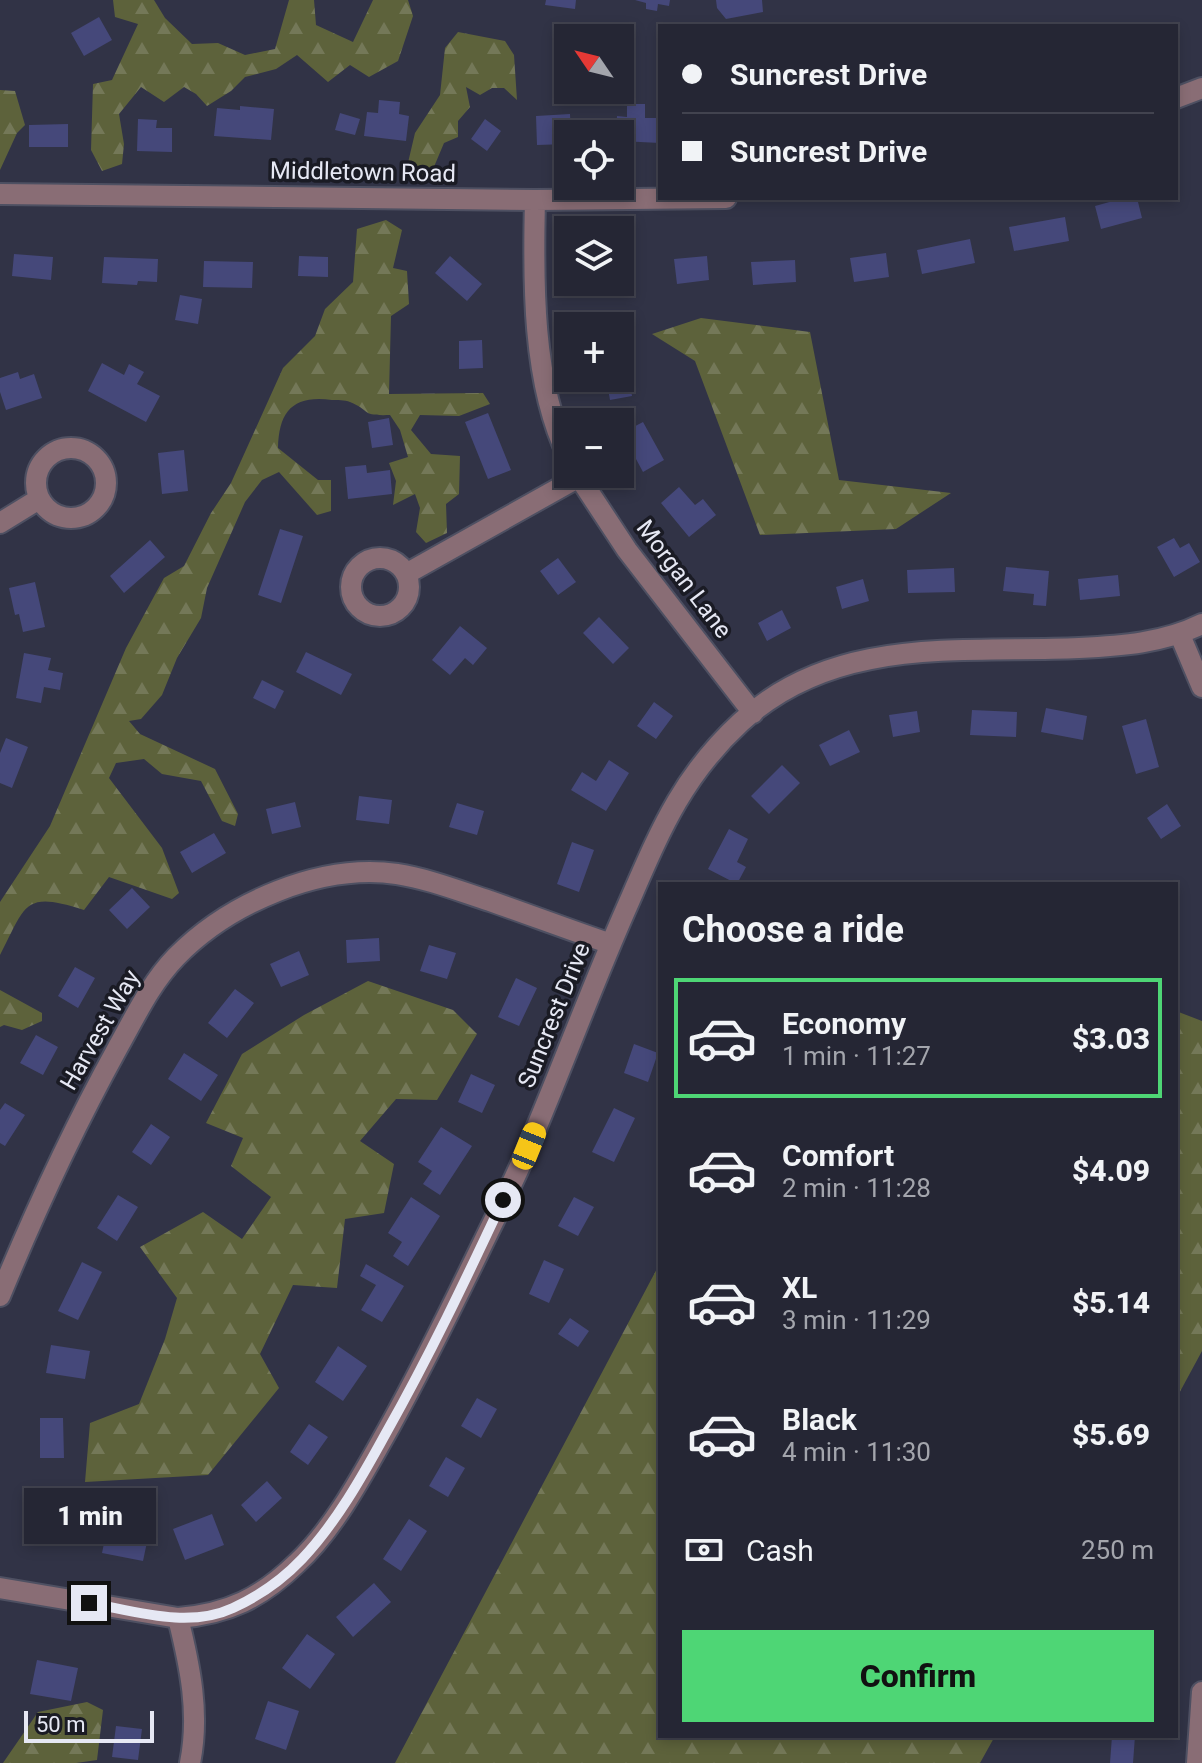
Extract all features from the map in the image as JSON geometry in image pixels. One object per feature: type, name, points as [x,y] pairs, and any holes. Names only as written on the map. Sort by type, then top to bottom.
[{"type":"street","points":[[1178,97],[1202,88]]},
{"type":"street","name":"Middletown Road","points":[[0,194],[658,199]]},
{"type":"street","points":[[535,200],[534,246],[545,386],[554,424]]},
{"type":"street","points":[[406,574],[557,488]]},
{"type":"street","name":"Morgan Lane","points":[[586,488],[627,550],[753,713]]},
{"type":"street","points":[[0,523],[39,499]]},
{"type":"street","name":"Suncrest Drive","points":[[0,1588],[178,1618],[206,1616],[232,1609],[276,1582],[317,1542],[362,1476],[427,1360],[529,1146],[664,822],[688,780],[740,723],[766,702],[804,680],[840,665],[870,658],[969,648],[1116,646],[1180,635],[1202,624]]},
{"type":"street","points":[[1180,635],[1202,687]]},
{"type":"street","name":"Harvest Way","points":[[0,1296],[82,1113],[153,984],[199,936],[230,914],[295,886],[331,876],[393,874],[431,881],[611,944]]},
{"type":"street","points":[[178,1618],[194,1694],[190,1763]]},
{"type":"street","points":[[1197,1763],[1202,1692]]},
{"type":"green space","points":[[113,0],[154,0],[165,18],[192,44],[218,43],[245,55],[275,49],[289,0],[314,0],[316,25],[353,42],[373,0],[408,0],[413,16],[398,61],[369,77],[350,65],[328,82],[297,55],[276,69],[245,77],[231,91],[207,106],[184,87],[164,102],[141,87],[119,114],[124,144],[122,164],[102,171],[91,150],[93,84],[112,80],[138,24],[115,17]]},
{"type":"green space","points":[[458,32],[505,41],[514,55],[517,100],[504,88],[492,88],[480,95],[466,87],[470,107],[458,121],[458,137],[444,143],[428,181],[407,167],[415,133],[440,95],[445,48]]},
{"type":"green space","points":[[0,90],[15,91],[25,125],[17,133],[0,170]]},
{"type":"green space","points":[[386,220],[402,230],[393,268],[407,271],[409,304],[391,316],[389,394],[483,393],[490,404],[459,416],[420,415],[411,430],[431,454],[460,456],[459,494],[446,504],[447,533],[426,543],[416,532],[420,508],[415,494],[393,505],[396,481],[389,463],[408,457],[400,430],[390,415],[370,414],[357,405],[341,400],[307,400],[291,408],[281,424],[278,448],[318,480],[331,480],[331,511],[317,515],[279,472],[262,480],[245,502],[207,588],[201,618],[177,658],[162,695],[141,719],[129,721],[140,734],[215,769],[238,814],[235,826],[222,821],[201,781],[162,774],[144,759],[116,763],[109,778],[162,848],[179,893],[172,899],[109,877],[84,910],[49,902],[29,906],[0,955],[0,902],[50,826],[126,648],[164,578],[184,566],[211,513],[231,483],[283,368],[315,336],[325,309],[353,282],[357,229]]},
{"type":"green space","points":[[701,318],[810,332],[839,480],[951,493],[896,529],[760,535],[695,361],[652,334]]},
{"type":"green space","points":[[368,981],[453,1010],[477,1034],[437,1100],[396,1099],[360,1141],[394,1164],[384,1213],[345,1219],[337,1288],[293,1285],[260,1354],[279,1388],[208,1475],[85,1482],[90,1423],[139,1404],[165,1339],[177,1298],[140,1247],[203,1212],[242,1239],[271,1197],[231,1166],[243,1138],[206,1123],[242,1054],[304,1015]]},
{"type":"green space","points":[[0,990],[42,1013],[42,1021],[22,1030],[4,1025],[0,1027]]},
{"type":"green space","points":[[1178,1012],[1202,1021],[1202,1351],[1178,1395]]},
{"type":"green space","points":[[658,1267],[658,1738],[994,1738],[980,1763],[395,1763]]},
{"type":"green space","points":[[87,1702],[103,1710],[97,1760],[3,1763],[38,1712]]},
{"type":"building","points":[[546,0],[576,0],[575,9],[545,5]]},
{"type":"building","points":[[635,0],[670,0],[669,6],[658,4],[657,11],[646,9],[646,3]]},
{"type":"building","points":[[716,0],[762,0],[763,12],[726,19],[717,8]]},
{"type":"building","points":[[99,17],[112,40],[84,56],[71,33]]},
{"type":"building","points":[[379,100],[400,102],[399,114],[409,116],[406,141],[364,136],[367,112],[378,113]]},
{"type":"building","points":[[627,104],[645,104],[645,118],[658,118],[658,143],[634,142],[634,120],[617,120],[617,116],[627,117]]},
{"type":"building","points":[[240,106],[274,109],[271,140],[214,136],[217,108],[240,110]]},
{"type":"building","points":[[340,113],[360,119],[355,135],[335,130]]},
{"type":"building","points":[[570,114],[570,120],[554,120],[554,144],[537,145],[536,116]]},
{"type":"building","points":[[138,119],[157,120],[156,128],[172,128],[172,152],[137,151]]},
{"type":"building","points":[[485,119],[501,131],[487,151],[471,139]]},
{"type":"building","points":[[68,124],[68,147],[29,147],[29,125]]},
{"type":"building","points":[[1117,200],[1138,200],[1142,218],[1101,229],[1095,206]]},
{"type":"building","points":[[1065,217],[1069,241],[1014,251],[1009,227]]},
{"type":"building","points":[[970,239],[975,263],[922,274],[917,250]]},
{"type":"building","points":[[886,253],[889,277],[854,282],[850,258]]},
{"type":"building","points":[[14,254],[53,257],[51,280],[12,276]]},
{"type":"building","points":[[299,256],[328,257],[328,277],[298,276]]},
{"type":"building","points":[[450,256],[482,284],[467,301],[435,273]]},
{"type":"building","points":[[707,256],[709,280],[677,284],[674,259]]},
{"type":"building","points":[[104,257],[158,259],[157,282],[138,281],[137,285],[102,283]]},
{"type":"building","points":[[795,260],[796,282],[753,285],[751,262]]},
{"type":"building","points":[[204,261],[253,262],[252,288],[203,287]]},
{"type":"building","points":[[180,295],[202,299],[198,324],[175,320]]},
{"type":"building","points":[[482,340],[483,368],[459,369],[459,341]]},
{"type":"building","points":[[102,363],[124,375],[129,364],[144,372],[137,384],[160,396],[146,422],[88,391]]},
{"type":"building","points":[[18,372],[20,379],[34,374],[42,398],[6,410],[0,392],[0,378]]},
{"type":"building","points":[[609,392],[631,392],[632,396],[610,400]]},
{"type":"building","points":[[488,413],[511,470],[488,479],[465,422]]},
{"type":"building","points":[[389,418],[393,445],[372,448],[368,422]]},
{"type":"building","points":[[643,422],[664,460],[643,472],[634,455],[634,427]]},
{"type":"building","points":[[184,450],[188,491],[162,494],[158,453]]},
{"type":"building","points":[[366,465],[367,473],[390,470],[392,494],[348,499],[345,467]]},
{"type":"building","points":[[679,487],[695,505],[703,499],[716,515],[689,537],[661,503]]},
{"type":"building","points":[[280,529],[303,536],[281,603],[258,595]]},
{"type":"building","points":[[1174,538],[1180,548],[1189,543],[1200,562],[1174,577],[1157,547]]},
{"type":"building","points":[[150,540],[165,557],[124,593],[110,576]]},
{"type":"building","points":[[558,558],[576,582],[558,595],[540,571]]},
{"type":"building","points":[[1006,567],[1049,571],[1046,606],[1033,605],[1034,594],[1003,591]]},
{"type":"building","points":[[954,568],[955,592],[908,593],[907,570]]},
{"type":"building","points":[[1118,575],[1120,596],[1080,600],[1078,579]]},
{"type":"building","points":[[863,579],[869,601],[842,609],[836,587]]},
{"type":"building","points":[[35,582],[45,627],[23,632],[19,614],[15,615],[9,588]]},
{"type":"building","points":[[782,610],[791,628],[767,641],[758,623]]},
{"type":"building","points":[[599,617],[629,648],[613,664],[583,633]]},
{"type":"building","points":[[460,626],[487,648],[473,665],[465,658],[450,675],[432,660]]},
{"type":"building","points":[[306,652],[352,674],[341,695],[296,672]]},
{"type":"building","points":[[24,653],[51,658],[48,670],[63,673],[60,690],[44,687],[41,703],[16,698]]},
{"type":"building","points":[[262,680],[284,691],[275,709],[253,698]]},
{"type":"building","points":[[654,702],[673,716],[656,739],[637,726]]},
{"type":"building","points":[[1046,708],[1087,716],[1083,740],[1041,732]]},
{"type":"building","points":[[972,710],[1017,712],[1016,737],[970,735]]},
{"type":"building","points":[[917,711],[920,732],[893,737],[889,715]]},
{"type":"building","points":[[1146,719],[1159,767],[1136,774],[1122,726]]},
{"type":"building","points":[[849,730],[860,752],[830,766],[819,745]]},
{"type":"building","points":[[6,738],[28,747],[12,788],[0,783],[0,753]]},
{"type":"building","points":[[609,760],[629,773],[606,811],[571,790],[582,772],[596,781]]},
{"type":"building","points":[[782,765],[800,783],[769,814],[751,796]]},
{"type":"building","points":[[359,796],[392,800],[389,824],[356,820]]},
{"type":"building","points":[[295,802],[301,827],[272,834],[266,809]]},
{"type":"building","points":[[457,803],[484,811],[477,835],[449,827]]},
{"type":"building","points":[[1167,804],[1181,826],[1161,839],[1147,818]]},
{"type":"building","points":[[729,829],[748,839],[737,862],[746,867],[738,882],[708,869]]},
{"type":"building","points":[[214,833],[226,853],[192,873],[180,852]]},
{"type":"building","points":[[572,842],[594,850],[579,892],[557,884]]},
{"type":"building","points":[[132,888],[150,907],[127,929],[109,910]]},
{"type":"building","points":[[379,938],[380,961],[347,963],[346,940]]},
{"type":"building","points":[[429,945],[456,953],[447,979],[420,971]]},
{"type":"building","points":[[299,951],[309,975],[281,987],[270,964]]},
{"type":"building","points":[[75,967],[95,978],[78,1008],[58,996]]},
{"type":"building","points":[[516,978],[537,988],[519,1026],[498,1017]]},
{"type":"building","points":[[235,989],[254,1003],[227,1038],[208,1023]]},
{"type":"building","points":[[36,1035],[58,1047],[43,1075],[20,1063]]},
{"type":"building","points":[[634,1044],[658,1053],[648,1082],[624,1073]]},
{"type":"building","points":[[184,1053],[218,1075],[201,1101],[168,1079]]},
{"type":"building","points":[[471,1074],[495,1085],[482,1113],[458,1102]]},
{"type":"building","points":[[5,1103],[25,1115],[5,1146],[0,1143],[0,1110]]},
{"type":"building","points":[[614,1108],[635,1118],[614,1162],[592,1152]]},
{"type":"building","points":[[151,1124],[170,1137],[151,1165],[132,1152]]},
{"type":"building","points":[[441,1127],[472,1146],[440,1195],[423,1184],[432,1171],[418,1162]]},
{"type":"building","points":[[118,1195],[138,1207],[117,1241],[97,1228]]},
{"type":"building","points":[[411,1197],[440,1216],[408,1266],[393,1256],[402,1242],[388,1233]]},
{"type":"building","points":[[574,1197],[594,1207],[578,1236],[558,1226]]},
{"type":"building","points":[[544,1260],[564,1269],[549,1303],[529,1294]]},
{"type":"building","points":[[82,1262],[102,1272],[78,1320],[58,1311]]},
{"type":"building","points":[[366,1264],[404,1286],[382,1322],[361,1310],[376,1285],[360,1276]]},
{"type":"building","points":[[570,1318],[589,1331],[578,1347],[558,1334]]},
{"type":"building","points":[[51,1345],[90,1351],[85,1379],[46,1373]]},
{"type":"building","points":[[338,1346],[367,1366],[343,1401],[315,1382]]},
{"type":"building","points":[[477,1398],[497,1409],[481,1438],[461,1426]]},
{"type":"building","points":[[40,1418],[63,1418],[64,1458],[40,1458]]},
{"type":"building","points":[[309,1424],[328,1437],[308,1465],[290,1452]]},
{"type":"building","points":[[446,1457],[465,1468],[448,1497],[429,1486]]},
{"type":"building","points":[[267,1481],[282,1498],[256,1522],[241,1505]]},
{"type":"building","points":[[212,1514],[224,1545],[185,1560],[173,1529]]},
{"type":"building","points":[[35,1516],[64,1519],[61,1543],[32,1540]]},
{"type":"building","points":[[109,1519],[150,1528],[143,1561],[102,1553]]},
{"type":"building","points":[[409,1519],[427,1531],[401,1571],[383,1559]]},
{"type":"building","points":[[374,1583],[391,1602],[353,1637],[336,1617]]},
{"type":"building","points":[[307,1634],[335,1654],[310,1689],[282,1668]]},
{"type":"building","points":[[37,1660],[78,1668],[71,1701],[30,1694]]},
{"type":"building","points":[[268,1701],[299,1711],[286,1750],[255,1739]]},
{"type":"building","points":[[116,1726],[142,1729],[138,1760],[112,1757]]},
{"type":"building","points":[[1112,1738],[1135,1738],[1133,1763],[1110,1763]]},
{"type":"route","points":[[89,1603],[178,1618],[206,1616],[232,1609],[276,1582],[300,1561],[317,1542],[362,1476],[427,1360],[503,1200]]}]
